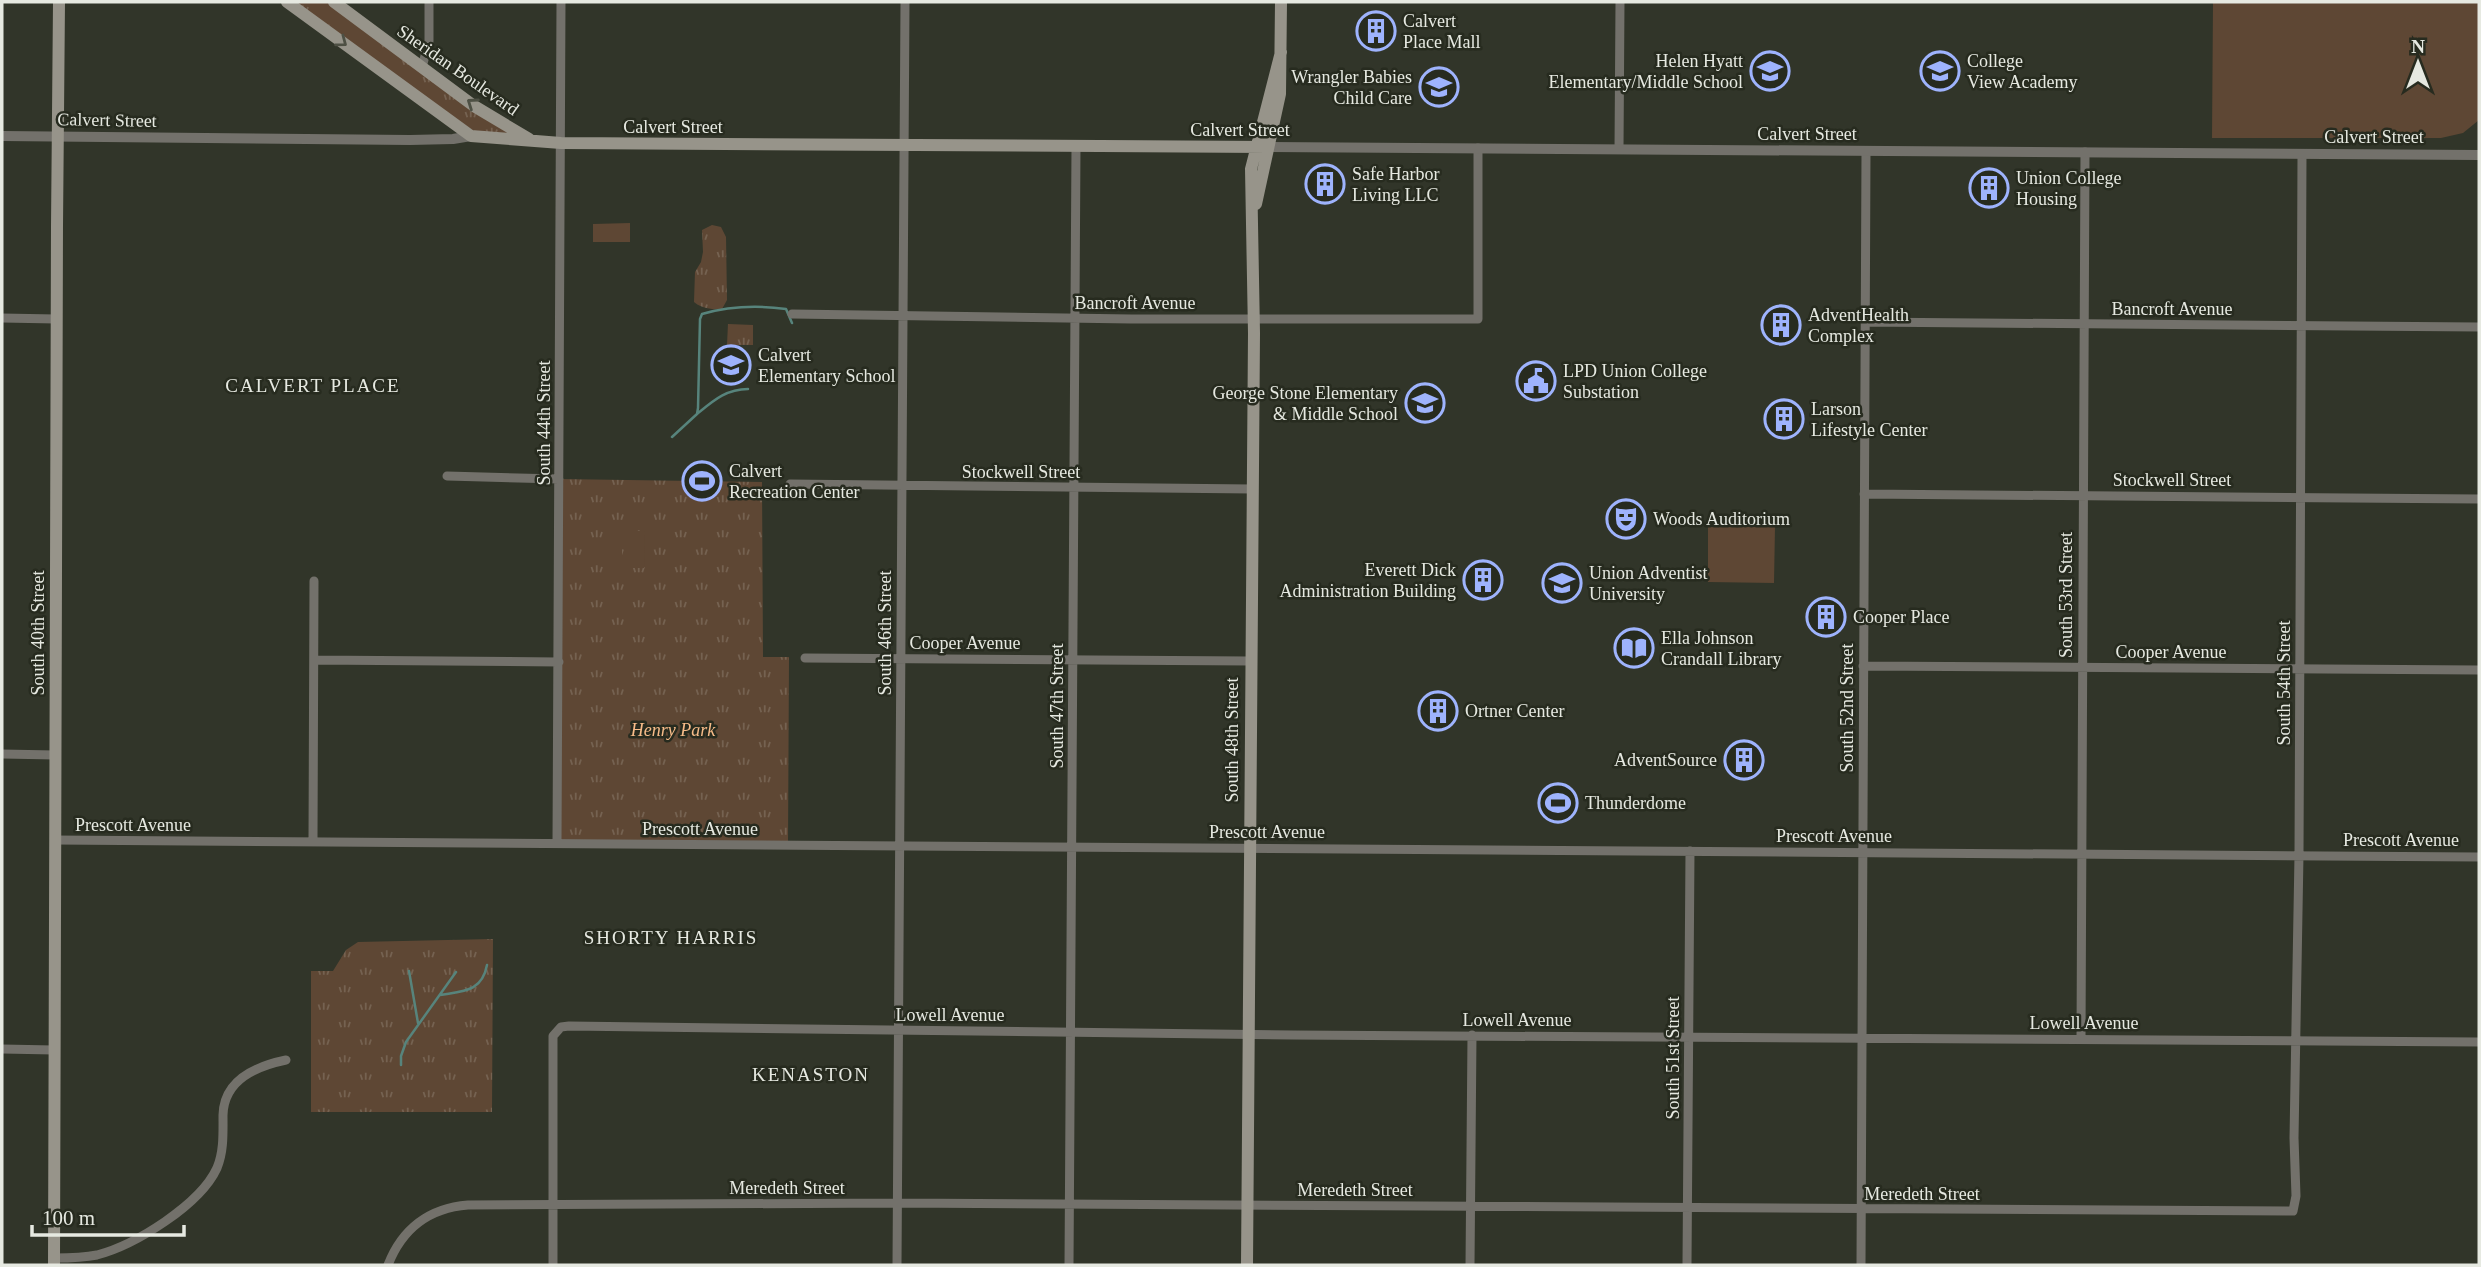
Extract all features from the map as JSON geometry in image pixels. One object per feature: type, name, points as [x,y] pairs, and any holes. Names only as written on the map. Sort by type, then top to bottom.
[{"type":"main road","name":"South 40th Street","points":[[54,1261],[59,2]]},
{"type":"main road","points":[[288,2],[471,136]]},
{"type":"main road","name":"Sheridan Boulevard","points":[[334,2],[474,106],[530,139]]},
{"type":"main road","name":"South 48th Street","points":[[1247,1265],[1253,214],[1262,148],[1280,94],[1282,2]]},
{"type":"main road","name":"Calvert Street","points":[[471,136],[561,143],[1262,148]]},
{"type":"street","points":[[422,67],[429,41],[429,2]]},
{"type":"street","name":"South 44th Street","points":[[557,844],[561,2]]},
{"type":"street","name":"South 46th Street","points":[[897,1265],[905,2]]},
{"type":"street","points":[[1619,149],[1620,2]]},
{"type":"street","name":"Calvert Street","points":[[2,136],[419,140],[471,136]]},
{"type":"street","name":"South 47th Street","points":[[1069,1265],[1076,147]]},
{"type":"street","name":"Calvert Street","points":[[1262,148],[2479,155]]},
{"type":"street","name":"Bancroft Avenue","points":[[792,314],[903,317],[1478,319],[1478,148]]},
{"type":"street","name":"South 52nd Street","points":[[1861,1265],[1866,152]]},
{"type":"street","name":"South 53rd Street","points":[[2081,1039],[2085,152]]},
{"type":"street","name":"South 54th Street","points":[[2293,1211],[2296,1200],[2294,1138],[2299,856],[2302,154]]},
{"type":"street","points":[[2,318],[56,319]]},
{"type":"street","name":"Bancroft Avenue","points":[[1866,322],[2479,327]]},
{"type":"street","points":[[447,476],[559,478]]},
{"type":"street","name":"Stockwell Street","points":[[790,484],[1252,489]]},
{"type":"street","name":"Stockwell Street","points":[[1864,494],[2479,499]]},
{"type":"street","points":[[313,841],[314,581]]},
{"type":"street","name":"Cooper Avenue","points":[[805,658],[1250,661]]},
{"type":"street","points":[[314,660],[559,662]]},
{"type":"street","name":"Cooper Avenue","points":[[1863,666],[2479,670]]},
{"type":"street","points":[[2,754],[55,755]]},
{"type":"street","name":"Prescott Avenue","points":[[55,840],[2479,857]]},
{"type":"street","name":"South 51st Street","points":[[1687,1265],[1690,851]]},
{"type":"street","name":"Lowell Avenue","points":[[553,1205],[552,1045],[556,1031],[569,1026],[1248,1034],[2479,1042]]},
{"type":"street","points":[[1470,1265],[1472,1035]]},
{"type":"street","points":[[2,1049],[54,1049]]},
{"type":"street","points":[[54,1261],[114,1249],[138,1238],[178,1211],[198,1193],[216,1170],[223,1147],[225,1101],[230,1090],[244,1075],[263,1065],[286,1060]]},
{"type":"street","name":"Meredeth Street","points":[[388,1265],[401,1238],[419,1221],[456,1206],[897,1203],[2293,1211]]},
{"type":"street","points":[[553,1205],[553,1265]]},
{"type":"green space","points":[[287,2],[334,2],[530,140],[484,138]]},
{"type":"green space","points":[[2213,2],[2479,2],[2479,120],[2463,133],[2441,138],[2212,138]]},
{"type":"green space","points":[[630,223],[630,242],[593,242],[593,224]]},
{"type":"green space","points":[[712,225],[721,227],[726,237],[727,300],[722,309],[707,308],[694,302],[695,272],[703,252],[702,230]]},
{"type":"green space","points":[[728,324],[753,325],[753,345],[727,345]]},
{"type":"green space","name":"Henry Park","points":[[559,479],[762,482],[763,657],[789,657],[788,845],[557,843]]},
{"type":"green space","points":[[1708,526],[1775,527],[1774,583],[1708,582]]},
{"type":"green space","points":[[605,530],[622,530],[622,567],[605,567]]},
{"type":"green space","points":[[628,531],[645,531],[644,568],[628,568]]},
{"type":"green space","points":[[493,939],[492,1112],[311,1112],[311,971],[333,971],[346,950],[358,942]]},
{"type":"waterway","points":[[672,437],[697,414],[702,314],[733,308],[786,309],[792,323]]},
{"type":"waterway","points":[[697,414],[726,393],[748,389]]},
{"type":"waterway","points":[[440,995],[470,989],[481,981],[487,965]]},
{"type":"waterway","points":[[409,971],[418,1023]]},
{"type":"waterway","points":[[401,1065],[406,1042],[456,972]]},
{"type":"place","name":"Calvert Place Mall","points":[[1376,31]]},
{"type":"place","name":"Helen Hyatt Elementary/Middle School","points":[[1770,71]]},
{"type":"place","name":"College View Academy","points":[[1940,71]]},
{"type":"place","name":"Wrangler Babies Child Care","points":[[1439,87]]},
{"type":"place","name":"Safe Harbor Living LLC","points":[[1325,184]]},
{"type":"place","name":"Union College Housing","points":[[1989,188]]},
{"type":"place","name":"AdventHealth Complex","points":[[1781,325]]},
{"type":"place","name":"Calvert Elementary School","points":[[731,365]]},
{"type":"place","name":"LPD Union College Substation","points":[[1536,381]]},
{"type":"place","name":"George Stone Elementary & Middle School","points":[[1425,403]]},
{"type":"place","name":"Larson Lifestyle Center","points":[[1784,419]]},
{"type":"place","name":"Calvert Recreation Center","points":[[702,481]]},
{"type":"place","name":"Woods Auditorium","points":[[1626,519]]},
{"type":"place","name":"Everett Dick Administration Building","points":[[1483,580]]},
{"type":"place","name":"Union Adventist University","points":[[1562,583]]},
{"type":"place","name":"Cooper Place","points":[[1826,617]]},
{"type":"place","name":"Ella Johnson Crandall Library","points":[[1634,648]]},
{"type":"place","name":"Ortner Center","points":[[1438,711]]},
{"type":"place","name":"AdventSource","points":[[1744,760]]},
{"type":"place","name":"Thunderdome","points":[[1558,803]]},
{"type":"district","name":"CALVERT PLACE","points":[[313,385]]},
{"type":"district","name":"SHORTY HARRIS","points":[[671,937]]},
{"type":"district","name":"KENASTON","points":[[811,1074]]}]
